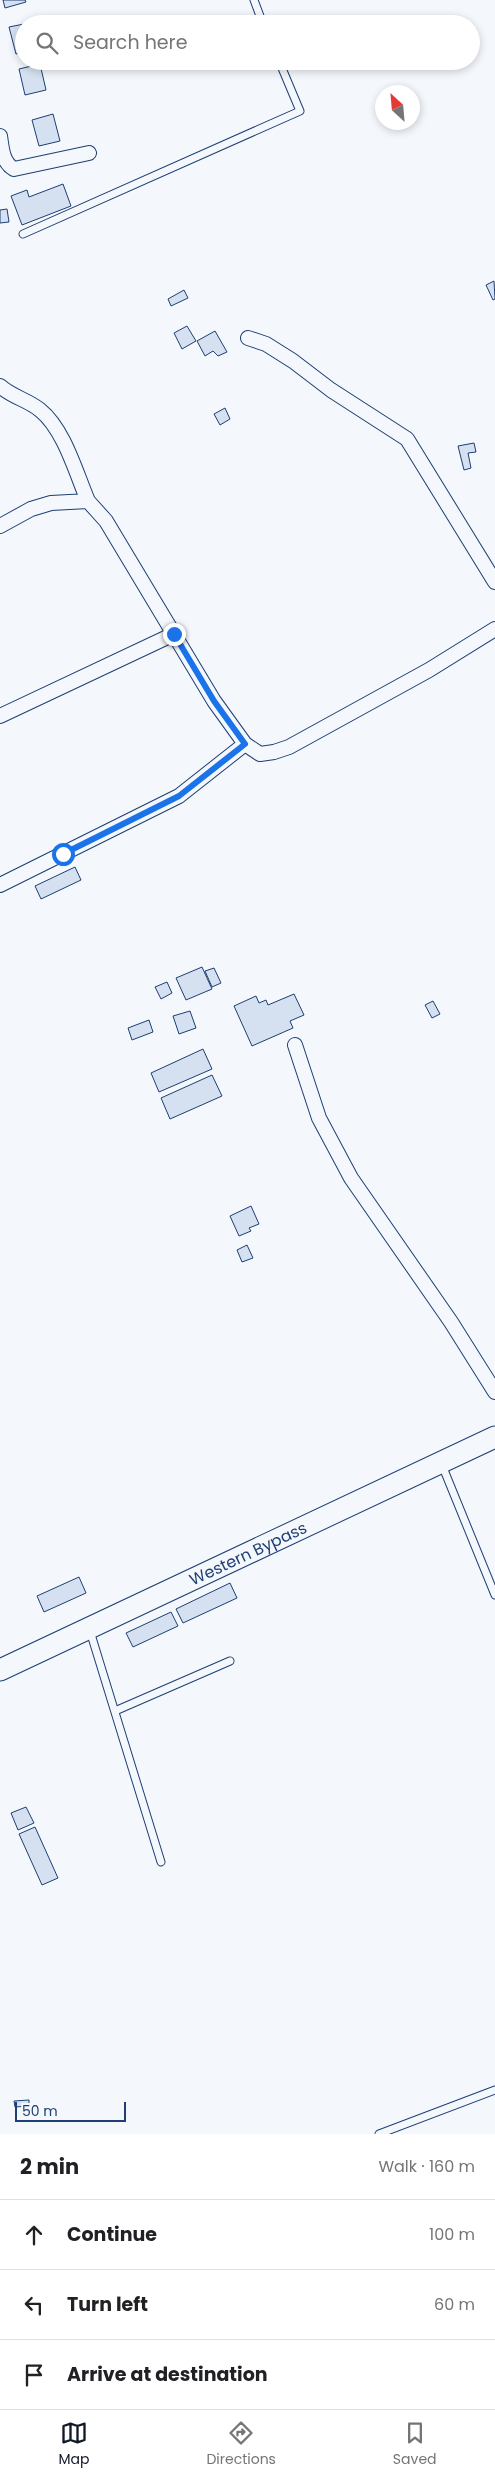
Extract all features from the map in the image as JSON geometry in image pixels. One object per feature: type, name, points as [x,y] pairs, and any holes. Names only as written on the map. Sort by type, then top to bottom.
[{"type":"main road","name":"Western Bypass","points":[[0,1670],[495,1437]]},
{"type":"street","points":[[0,136],[5,160],[14,169],[89,153]]},
{"type":"street","points":[[248,338],[266,344],[293,361],[331,390],[407,439],[495,582]]},
{"type":"street","points":[[0,386],[17,399],[39,409],[56,426],[88,501],[106,521],[214,701],[245,744],[260,754],[289,747],[429,670],[495,629]]},
{"type":"street","points":[[0,526],[31,509],[51,503],[88,501]]},
{"type":"street","points":[[0,716],[174,634]]},
{"type":"street","points":[[0,885],[179,796],[245,744]]},
{"type":"street","points":[[295,1045],[319,1118],[351,1178],[451,1322],[495,1392]]},
{"type":"lane","points":[[254,0],[260,15]]},
{"type":"lane","points":[[23,234],[300,111],[283,70]]},
{"type":"lane","points":[[441,1462],[495,1595]]},
{"type":"lane","points":[[89,1628],[161,1862]]},
{"type":"lane","points":[[115,1711],[230,1661]]},
{"type":"lane","points":[[379,2134],[495,2090]]},
{"type":"building","points":[[3,0],[25,0],[26,2],[5,8]]},
{"type":"building","points":[[15,26],[15,50],[9,27]]},
{"type":"building","points":[[19,70],[41,70],[46,90],[25,95]]},
{"type":"building","points":[[53,114],[60,141],[39,146],[32,120]]},
{"type":"building","points":[[63,184],[71,206],[22,225],[11,196],[27,190],[29,197]]},
{"type":"building","points":[[7,209],[9,222],[0,223],[0,210]]},
{"type":"building","points":[[494,281],[495,299],[493,300],[486,285]]},
{"type":"building","points":[[184,290],[188,298],[171,306],[168,299]]},
{"type":"building","points":[[187,326],[196,341],[182,349],[174,333]]},
{"type":"building","points":[[215,331],[227,352],[218,356],[213,351],[205,356],[197,341]]},
{"type":"building","points":[[225,408],[230,419],[220,425],[214,414]]},
{"type":"building","points":[[474,443],[476,452],[468,453],[471,468],[464,470],[458,446]]},
{"type":"building","points":[[75,867],[81,880],[41,899],[35,886]]},
{"type":"building","points":[[202,967],[212,989],[186,1000],[176,978]]},
{"type":"building","points":[[214,968],[221,983],[212,987],[205,971]]},
{"type":"building","points":[[167,982],[172,993],[161,999],[155,987]]},
{"type":"building","points":[[294,994],[304,1015],[290,1021],[293,1028],[252,1046],[234,1006],[256,996],[259,1003],[266,1000],[268,1005]]},
{"type":"building","points":[[433,1001],[440,1014],[432,1018],[425,1005]]},
{"type":"building","points":[[190,1011],[196,1028],[179,1034],[173,1016]]},
{"type":"building","points":[[149,1020],[153,1032],[132,1040],[128,1028]]},
{"type":"building","points":[[203,1049],[212,1069],[159,1092],[151,1073]]},
{"type":"building","points":[[212,1075],[222,1096],[170,1119],[161,1098]]},
{"type":"building","points":[[251,1206],[259,1224],[249,1228],[251,1231],[239,1236],[230,1216]]},
{"type":"building","points":[[247,1245],[253,1258],[242,1262],[237,1250]]},
{"type":"building","points":[[79,1577],[86,1593],[44,1612],[37,1596]]},
{"type":"building","points":[[230,1583],[237,1598],[183,1623],[176,1609]]},
{"type":"building","points":[[171,1612],[178,1626],[133,1647],[126,1633]]},
{"type":"building","points":[[26,1807],[34,1823],[18,1830],[11,1813]]},
{"type":"building","points":[[35,1827],[58,1878],[42,1885],[19,1834]]},
{"type":"building","points":[[29,2100],[29,2106],[15,2107],[14,2101]]},
{"type":"route","points":[[63,854],[179,796],[245,744],[214,701],[174,634]]}]
